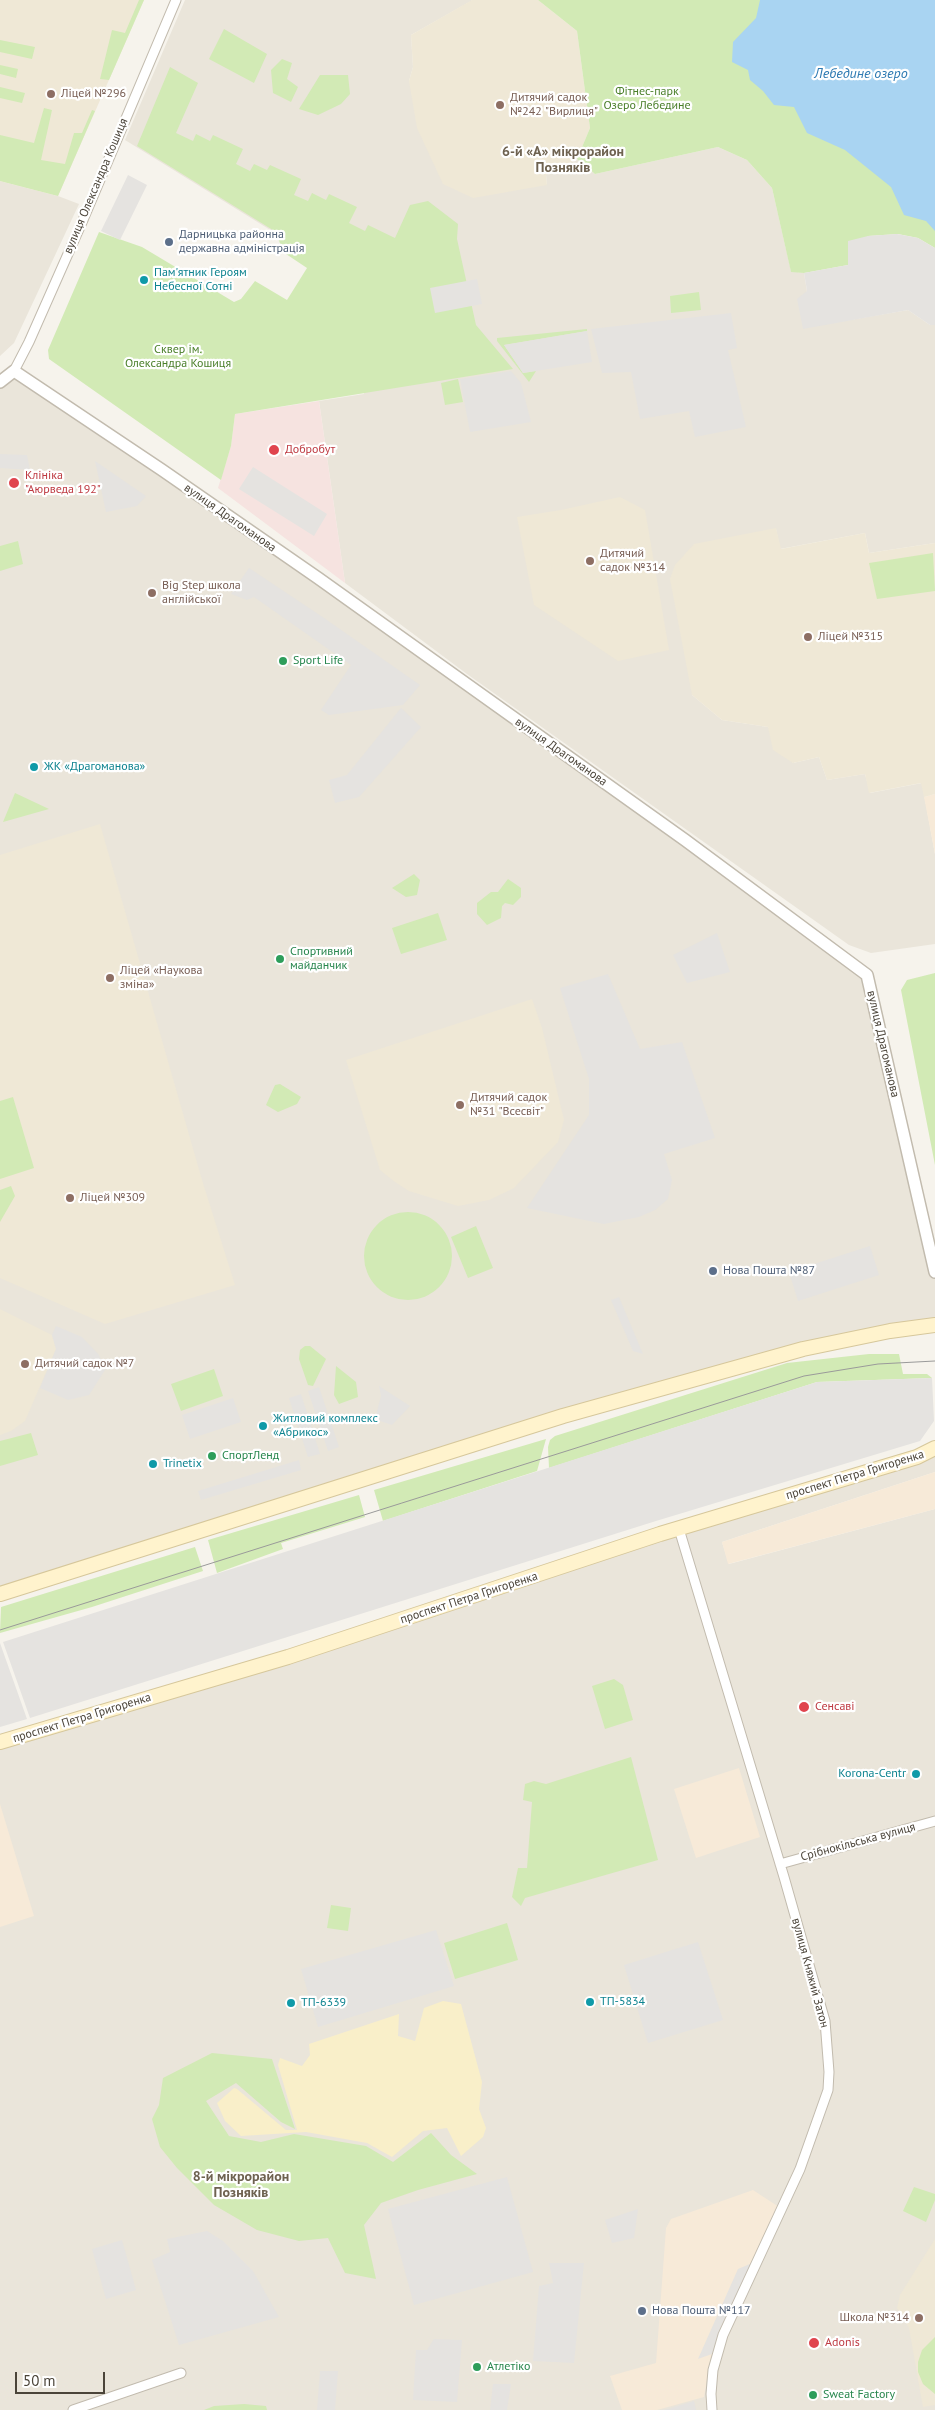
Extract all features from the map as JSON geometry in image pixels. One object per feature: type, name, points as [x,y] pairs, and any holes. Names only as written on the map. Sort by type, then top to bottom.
[{"type":"main road","points":[[0,1594],[563,1416],[803,1349],[890,1331],[935,1325]]},
{"type":"main road","name":"проспект Петра Григоренка","points":[[0,1742],[288,1656],[679,1528],[917,1457],[935,1448]]},
{"type":"street","name":"вулиця Олександра Кошиця","points":[[14,371],[29,342],[79,229],[176,0]]},
{"type":"street","points":[[0,382],[14,371]]},
{"type":"street","name":"вулиця Драгоманова","points":[[14,371],[326,583],[692,844],[867,975],[935,1272]]},
{"type":"street","name":"вулиця Княжий Затон","points":[[679,1528],[825,2021],[828,2048],[828,2090],[800,2169],[723,2335],[712,2376],[712,2410]]},
{"type":"street","name":"Срібнокільська вулиця","points":[[780,1864],[935,1821]]},
{"type":"street","points":[[73,2410],[181,2373]]},
{"type":"shaded area","name":"Ліцей №296","points":[[0,0],[144,0],[58,196],[0,181]]},
{"type":"shaded area","points":[[185,0],[473,0],[411,35],[413,67],[409,81],[547,185],[546,175],[577,159],[595,174],[718,147],[747,160],[772,188],[791,271],[804,273],[807,291],[803,328],[908,310],[930,325],[935,325],[935,543],[869,553],[865,533],[780,549],[776,529],[692,695],[722,720],[768,727],[793,763],[819,757],[827,780],[865,774],[870,793],[922,783],[935,854],[935,944],[871,953],[849,945],[467,674],[345,583],[319,401],[364,394],[343,275],[125,140]]},
{"type":"shaded area","name":"Дитячий садок №242 \"Вирлиця\"","points":[[472,0],[538,0],[577,31],[590,128],[577,159],[546,175],[547,185],[473,198],[443,184],[417,128],[409,81],[413,67],[411,35]]},
{"type":"shaded area","points":[[128,175],[147,185],[120,240],[101,231]]},
{"type":"shaded area","points":[[0,181],[58,196],[79,204],[14,343],[0,356]]},
{"type":"shaded area","points":[[897,234],[918,238],[935,248],[935,325],[930,325],[908,310],[803,329],[797,299],[807,291],[804,273],[848,265],[848,241],[868,236]]},
{"type":"shaded area","points":[[477,279],[482,304],[435,313],[430,288]]},
{"type":"shaded area","points":[[731,313],[737,348],[728,350],[746,427],[695,437],[689,411],[640,419],[631,372],[602,373],[591,329]]},
{"type":"shaded area","points":[[587,331],[592,362],[523,373],[504,345]]},
{"type":"shaded area","points":[[14,371],[318,578],[867,975],[935,1274],[935,1325],[803,1349],[0,1594],[0,382]]},
{"type":"shaded area","points":[[511,371],[521,383],[531,422],[470,432],[460,379]]},
{"type":"shaded area","points":[[319,401],[345,583],[218,488],[231,446],[235,414]]},
{"type":"shaded area","points":[[0,454],[27,455],[30,470],[0,468]]},
{"type":"shaded area","points":[[95,461],[146,496],[137,506],[106,512]]},
{"type":"shaded area","points":[[253,467],[327,514],[314,536],[239,489]]},
{"type":"shaded area","name":"Дитячий садок №314","points":[[620,497],[645,510],[669,650],[618,661],[534,605],[517,517],[561,510]]},
{"type":"shaded area","name":"Ліцей №315","points":[[776,528],[781,549],[865,533],[869,553],[935,543],[935,794],[924,797],[921,783],[869,793],[865,774],[827,780],[819,757],[793,763],[773,750],[768,727],[722,720],[692,695],[670,579],[675,565],[694,544]]},
{"type":"shaded area","points":[[249,568],[420,685],[403,705],[329,715],[321,710],[351,665],[254,597],[247,600],[231,594]]},
{"type":"shaded area","points":[[401,708],[421,727],[359,797],[335,803],[329,780],[347,775]]},
{"type":"shaded area","points":[[935,794],[935,854],[924,797]]},
{"type":"shaded area","points":[[100,824],[202,1180],[235,1285],[105,1324],[0,1278],[0,855]]},
{"type":"shaded area","points":[[717,933],[730,972],[687,983],[673,955]]},
{"type":"shaded area","points":[[608,974],[640,1049],[682,1042],[715,1138],[664,1154],[672,1180],[668,1199],[655,1210],[639,1217],[604,1224],[527,1208],[589,1115],[589,1079],[560,988]]},
{"type":"shaded area","name":"Дитячий садок №31 \"Всесвіт\"","points":[[532,999],[542,1028],[564,1120],[558,1142],[514,1188],[489,1200],[458,1206],[409,1191],[380,1170],[346,1060]]},
{"type":"shaded area","points":[[870,1246],[879,1275],[798,1301],[789,1272]]},
{"type":"shaded area","points":[[619,1297],[643,1354],[633,1351],[611,1300]]},
{"type":"shaded area","name":"Дитячий садок №7","points":[[0,1309],[52,1335],[56,1349],[25,1421],[11,1431],[0,1435]]},
{"type":"shaded area","points":[[56,1326],[82,1337],[99,1355],[105,1370],[89,1395],[68,1400],[40,1388],[56,1349],[52,1335]]},
{"type":"shaded area","points":[[932,1378],[934,1421],[920,1441],[656,1521],[30,1718],[3,1642],[817,1382]]},
{"type":"shaded area","points":[[379,1386],[410,1406],[392,1425],[380,1421],[376,1415],[381,1396]]},
{"type":"shaded area","points":[[319,1387],[339,1447],[328,1451],[308,1391]]},
{"type":"shaded area","points":[[301,1394],[320,1454],[308,1457],[289,1398]]},
{"type":"shaded area","points":[[233,1398],[241,1422],[190,1439],[182,1415]]},
{"type":"shaded area","points":[[935,1448],[935,1472],[722,1542],[729,1564],[935,1509],[935,2410],[0,2410],[0,1742]]},
{"type":"shaded area","points":[[299,1460],[301,1470],[201,1500],[198,1491]]},
{"type":"shaded area","points":[[935,1472],[935,1509],[728,1564],[722,1542]]},
{"type":"shaded area","points":[[0,1643],[27,1719],[0,1727]]},
{"type":"shaded area","points":[[739,1768],[760,1837],[696,1858],[674,1789]]},
{"type":"shaded area","points":[[0,1804],[34,1916],[0,1927]]},
{"type":"shaded area","points":[[436,1930],[454,1986],[318,2027],[301,1969]]},
{"type":"shaded area","points":[[698,1942],[723,2020],[648,2043],[624,1965]]},
{"type":"shaded area","points":[[507,2177],[533,2272],[414,2305],[388,2209]]},
{"type":"shaded area","points":[[753,2190],[779,2207],[711,2356],[704,2397],[657,2410],[622,2410],[610,2376],[656,2363],[666,2228],[671,2219]]},
{"type":"shaded area","points":[[638,2209],[634,2238],[612,2243],[605,2220]]},
{"type":"shaded area","points":[[207,2231],[223,2241],[253,2271],[279,2317],[179,2345],[152,2260],[170,2252],[167,2239]]},
{"type":"shaded area","name":"Школа №314","points":[[935,2239],[935,2405],[923,2407],[909,2328],[897,2308],[900,2295]]},
{"type":"shaded area","points":[[122,2240],[136,2290],[106,2299],[92,2249]]},
{"type":"shaded area","points":[[549,2263],[584,2263],[574,2363],[533,2361],[539,2286],[553,2283]]},
{"type":"shaded area","points":[[752,2263],[712,2354],[698,2359],[738,2269]]},
{"type":"shaded area","points":[[434,2339],[462,2340],[457,2402],[413,2400],[416,2350],[427,2350]]},
{"type":"shaded area","points":[[320,2371],[338,2371],[335,2410],[317,2410]]},
{"type":"shaded area","points":[[493,2384],[511,2384],[507,2410],[490,2410]]},
{"type":"shaded area","points":[[694,2401],[696,2410],[663,2410],[668,2409]]},
{"type":"green space","points":[[139,0],[144,0],[109,80],[100,79],[112,30],[125,33]]},
{"type":"green space","name":"Фітнес-парк Озеро Лебедине","points":[[538,0],[935,0],[935,248],[918,238],[898,234],[868,236],[848,265],[804,273],[791,272],[772,188],[747,160],[718,147],[595,174],[577,159],[590,128],[577,31]]},
{"type":"green space","points":[[224,29],[267,54],[254,83],[209,59]]},
{"type":"green space","points":[[0,40],[35,47],[32,59],[0,52]]},
{"type":"green space","points":[[282,59],[292,63],[287,79],[298,87],[291,102],[273,93],[271,70]]},
{"type":"green space","points":[[0,65],[18,69],[16,78],[0,74]]},
{"type":"green space","name":"Сквер ім. Олександра Кошиця","points":[[170,67],[198,83],[176,133],[193,141],[196,134],[210,141],[213,135],[243,149],[236,164],[250,171],[254,164],[267,170],[270,165],[301,179],[294,195],[308,201],[312,193],[326,200],[329,194],[357,207],[349,223],[365,231],[368,225],[395,238],[410,205],[428,201],[458,224],[457,239],[476,325],[513,369],[235,414],[231,446],[221,480],[49,359],[48,350],[99,232],[142,247],[234,302],[241,299],[255,281],[287,300],[307,268],[283,252],[276,232],[137,146]]},
{"type":"green space","points":[[320,75],[348,75],[350,94],[341,104],[318,115],[299,109]]},
{"type":"green space","points":[[0,87],[25,93],[22,103],[0,98]]},
{"type":"green space","points":[[44,108],[52,110],[41,160],[65,164],[74,133],[82,133],[92,110],[95,111],[58,196],[0,181],[0,135],[34,143]]},
{"type":"green space","points":[[699,292],[701,310],[671,313],[670,296]]},
{"type":"green space","points":[[587,329],[587,331],[504,345],[523,373],[536,371],[529,382],[497,341],[497,338]]},
{"type":"green space","points":[[458,379],[463,402],[445,405],[441,383]]},
{"type":"green space","points":[[18,541],[23,564],[0,571],[0,546]]},
{"type":"green space","points":[[933,553],[935,591],[877,599],[869,563]]},
{"type":"green space","points":[[15,793],[49,809],[3,822]]},
{"type":"green space","points":[[414,874],[420,880],[417,895],[406,897],[392,888]]},
{"type":"green space","points":[[508,879],[521,888],[521,897],[513,905],[505,903],[502,906],[501,918],[487,925],[477,914],[477,903],[491,892],[498,892]]},
{"type":"green space","points":[[438,913],[447,940],[401,954],[392,928]]},
{"type":"green space","points":[[935,973],[935,1165],[901,990],[907,980]]},
{"type":"green space","points":[[280,1084],[301,1097],[297,1104],[278,1112],[266,1105],[275,1085]]},
{"type":"green space","points":[[13,1097],[34,1168],[0,1179],[0,1101]]},
{"type":"green space","points":[[11,1186],[15,1196],[0,1222],[0,1190]]},
{"type":"green space","points":[[399,1212],[417,1212],[433,1219],[445,1231],[452,1247],[452,1265],[445,1281],[433,1293],[417,1300],[399,1300],[383,1293],[371,1281],[364,1265],[364,1247],[371,1231],[383,1219]]},
{"type":"green space","points":[[476,1226],[493,1268],[468,1278],[451,1237]]},
{"type":"green space","points":[[305,1346],[310,1346],[326,1359],[313,1386],[308,1385],[299,1359],[300,1350]]},
{"type":"green space","points":[[869,1354],[899,1354],[903,1374],[927,1374],[932,1378],[817,1382],[549,1468],[548,1447],[550,1440],[555,1436],[787,1363]]},
{"type":"green space","points":[[336,1366],[356,1382],[358,1397],[339,1404],[334,1395]]},
{"type":"green space","points":[[214,1369],[223,1396],[181,1411],[171,1384]]},
{"type":"green space","points":[[31,1433],[38,1455],[0,1466],[0,1441]]},
{"type":"green space","points":[[546,1439],[537,1471],[383,1521],[374,1490]]},
{"type":"green space","points":[[359,1495],[365,1517],[281,1543],[283,1549],[217,1573],[208,1540]]},
{"type":"green space","points":[[195,1547],[203,1571],[92,1607],[0,1633],[1,1607]]},
{"type":"green space","points":[[614,1679],[623,1685],[633,1720],[605,1729],[592,1686]]},
{"type":"green space","points":[[631,1757],[658,1860],[525,1898],[521,1906],[512,1897],[518,1868],[527,1868],[532,1802],[523,1800],[525,1784],[534,1781],[546,1784]]},
{"type":"green space","points":[[331,1905],[351,1908],[348,1931],[327,1928]]},
{"type":"green space","points":[[507,1923],[518,1960],[455,1979],[444,1943]]},
{"type":"green space","points":[[212,2053],[272,2059],[295,2129],[281,2122],[236,2083],[206,2101],[229,2136],[261,2142],[294,2134],[366,2146],[393,2162],[431,2133],[451,2155],[477,2174],[418,2190],[381,2203],[364,2225],[376,2279],[345,2273],[328,2238],[299,2241],[257,2230],[214,2205],[177,2168],[160,2147],[152,2119],[159,2105],[163,2078]]},
{"type":"green space","points":[[914,2187],[935,2194],[935,2200],[926,2222],[903,2211]]},
{"type":"green space","points":[[935,2337],[935,2394],[923,2384],[918,2372],[918,2362],[922,2350]]},
{"type":"green space","points":[[244,2404],[266,2406],[267,2410],[204,2410],[214,2406]]},
{"type":"sand","points":[[443,2001],[461,2004],[482,2082],[479,2109],[486,2128],[483,2137],[461,2156],[447,2128],[423,2131],[392,2157],[367,2143],[306,2132],[241,2136],[225,2121],[217,2103],[234,2088],[286,2130],[297,2130],[278,2065],[280,2058],[302,2066],[310,2055],[309,2044],[399,2014],[398,2036],[415,2041],[424,2008]]},
{"type":"water","name":"Лебедине озеро","points":[[760,0],[935,0],[935,231],[926,221],[904,215],[891,187],[845,150],[807,133],[794,107],[774,105],[763,91],[750,80],[748,70],[732,62],[733,42],[756,18]]},
{"type":"tram line","points":[[0,1630],[804,1376],[878,1364],[935,1361]]},
{"type":"place","name":"Ліцей №296","points":[[51,94]]},
{"type":"place","name":"Дитячий садок №242 \"Вирлиця\"","points":[[500,105]]},
{"type":"place","name":"Дарницька районна державна адміністрація","points":[[169,242]]},
{"type":"place","name":"Пам'ятник Героям Небесної Сотні","points":[[144,280]]},
{"type":"place","name":"Добробут","points":[[274,450]]},
{"type":"place","name":"Клініка \"Аюрведа 192\"","points":[[14,483]]},
{"type":"place","name":"Дитячий садок №314","points":[[590,561]]},
{"type":"place","name":"Big Step школа англiйськоï","points":[[152,593]]},
{"type":"place","name":"Ліцей №315","points":[[808,637]]},
{"type":"place","name":"Sport Life","points":[[283,661]]},
{"type":"place","name":"ЖК «Драгоманова»","points":[[34,767]]},
{"type":"place","name":"Спортивний майданчик","points":[[280,959]]},
{"type":"place","name":"Ліцей «Наукова зміна»","points":[[110,978]]},
{"type":"place","name":"Дитячий садок №31 \"Всесвіт\"","points":[[460,1105]]},
{"type":"place","name":"Ліцей №309","points":[[70,1198]]},
{"type":"place","name":"Нова Пошта №87","points":[[713,1271]]},
{"type":"place","name":"Дитячий садок №7","points":[[25,1364]]},
{"type":"place","name":"Житловий комплекс «Абрикос»","points":[[263,1426]]},
{"type":"place","name":"СпортЛенд","points":[[212,1456]]},
{"type":"place","name":"Trinetix","points":[[153,1464]]},
{"type":"place","name":"Сенсаві","points":[[804,1707]]},
{"type":"place","name":"Korona-Centr","points":[[916,1774]]},
{"type":"place","name":"ТП-5834","points":[[590,2002]]},
{"type":"place","name":"ТП-6339","points":[[291,2003]]},
{"type":"place","name":"Нова Пошта №117","points":[[642,2311]]},
{"type":"place","name":"Школа №314","points":[[919,2318]]},
{"type":"place","name":"Adonis","points":[[814,2343]]},
{"type":"place","name":"Атлетіко","points":[[477,2367]]},
{"type":"place","name":"Sweat Factory","points":[[813,2395]]},
{"type":"district","name":"6-й «А» мікрорайон Позняків","points":[[563,160]]},
{"type":"district","name":"8-й мікрорайон Позняків","points":[[241,2186]]}]
